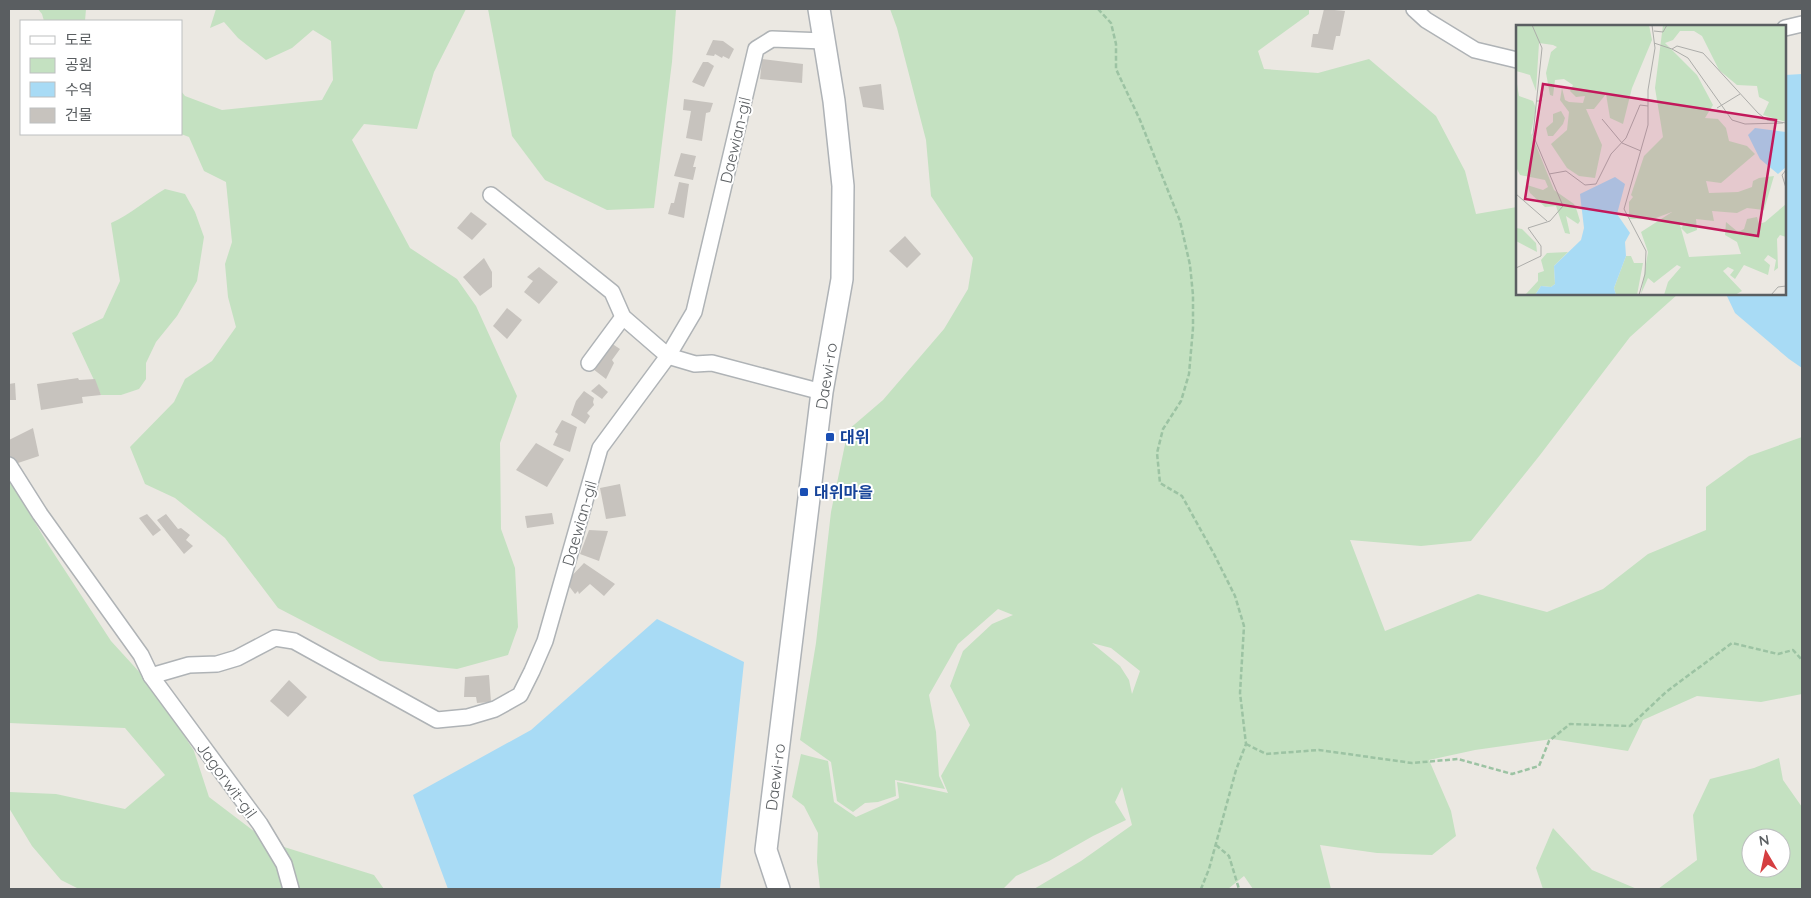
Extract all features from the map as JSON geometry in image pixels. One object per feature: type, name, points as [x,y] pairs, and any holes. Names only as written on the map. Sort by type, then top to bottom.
[{"type":"main road","name":"Daewi-ro","points":[[780,889],[766,850],[822,392],[842,279],[842,177],[834,100],[819,9]]},
{"type":"street","points":[[1414,9],[1426,20],[1475,50],[1516,60]]},
{"type":"street","points":[[1786,28],[1802,24]]},
{"type":"street","name":"Daewian-gil","points":[[151,676],[189,665],[217,664],[237,658],[275,638],[294,642],[437,720],[468,717],[486,712],[520,695],[545,641],[600,448],[668,356],[694,312],[756,49],[772,40],[824,41]]},
{"type":"street","points":[[491,196],[612,292],[623,317],[668,356],[695,364],[712,363],[822,392]]},
{"type":"street","points":[[588,363],[623,317]]},
{"type":"street","name":"Jagorwit-gil","points":[[9,465],[40,514],[141,655],[151,676],[260,824],[284,864],[292,889]]},
{"type":"path","points":[[1098,9],[1111,23],[1116,44],[1116,69],[1140,120],[1180,221],[1190,265],[1193,295],[1193,328],[1189,374],[1181,401],[1163,428],[1157,453],[1160,483],[1182,496],[1235,596],[1244,626],[1240,693],[1246,744],[1236,770],[1216,845],[1201,889]]},
{"type":"path","points":[[1246,744],[1266,754],[1319,750],[1412,763],[1458,759],[1512,774],[1539,766],[1549,741],[1570,724],[1630,726],[1666,692],[1732,643],[1778,654],[1793,650],[1802,660]]},
{"type":"path","points":[[1216,845],[1228,856],[1239,889]]},
{"type":"green space","points":[[38,9],[86,9],[85,20],[44,20]]},
{"type":"green space","points":[[216,9],[466,9],[434,72],[417,129],[364,124],[352,140],[410,248],[457,279],[476,306],[517,396],[500,443],[501,529],[515,568],[518,627],[508,655],[457,669],[380,661],[278,608],[225,538],[175,498],[145,484],[130,447],[174,402],[185,379],[212,361],[236,327],[228,297],[225,264],[232,242],[226,182],[204,171],[189,137],[182,134],[182,92],[185,96],[222,110],[322,100],[333,80],[331,41],[313,30],[292,48],[266,60],[238,38],[224,22],[210,28]]},
{"type":"green space","points":[[488,9],[676,9],[672,62],[654,208],[607,210],[545,180],[512,136]]},
{"type":"green space","points":[[890,9],[1309,9],[1309,14],[1258,51],[1264,69],[1318,73],[1369,59],[1436,116],[1465,171],[1476,214],[1516,207],[1516,295],[1677,295],[1630,337],[1540,455],[1471,541],[1421,546],[1350,540],[1385,631],[1478,594],[1547,612],[1603,589],[1648,554],[1706,530],[1706,487],[1749,456],[1802,437],[1802,694],[1761,702],[1697,696],[1643,720],[1628,751],[1552,739],[1475,750],[1429,760],[1451,811],[1456,836],[1432,855],[1377,853],[1320,845],[1331,889],[1253,889],[1244,876],[1228,889],[1034,889],[1081,861],[1132,825],[1122,787],[1115,802],[1126,820],[1049,861],[1016,876],[1003,889],[820,889],[817,862],[818,833],[804,806],[792,797],[801,754],[828,761],[834,802],[856,817],[899,798],[897,782],[948,793],[941,776],[970,725],[950,686],[963,651],[992,624],[1013,615],[998,609],[958,644],[929,695],[936,732],[939,776],[945,789],[895,780],[896,796],[878,802],[865,803],[853,812],[837,801],[831,762],[800,740],[816,643],[831,512],[848,430],[883,400],[944,329],[968,289],[973,258],[931,196],[926,140],[897,28]],"holes":[[[1092,643],[1111,648],[1140,671],[1132,694],[1129,680],[1120,666]]]},
{"type":"green space","points":[[165,189],[185,194],[195,212],[204,237],[197,281],[177,316],[156,342],[146,363],[146,379],[139,389],[121,395],[101,395],[72,333],[103,318],[120,281],[111,223]]},
{"type":"green space","points":[[9,479],[49,546],[111,641],[153,687],[194,751],[209,797],[268,842],[374,875],[384,889],[79,889],[61,880],[32,846],[9,808],[9,792],[56,794],[125,809],[165,775],[125,728],[9,723]]},
{"type":"green space","points":[[1779,758],[1783,780],[1802,807],[1802,889],[1658,889],[1697,860],[1693,815],[1710,779],[1754,768]]},
{"type":"green space","points":[[1553,828],[1592,870],[1637,889],[1543,889],[1536,868]]},
{"type":"water","points":[[1802,74],[1802,368],[1735,313],[1726,295],[1786,295],[1786,75]]},
{"type":"water","points":[[657,619],[744,662],[720,889],[448,889],[413,795],[531,730]]},
{"type":"building","points":[[1324,9],[1345,11],[1340,36],[1336,36],[1333,50],[1311,47],[1313,34],[1318,34]]},
{"type":"building","points":[[713,40],[723,41],[734,49],[729,59],[715,54],[714,56],[706,55]]},
{"type":"building","points":[[762,59],[803,64],[802,83],[760,79]]},
{"type":"building","points":[[703,62],[708,62],[714,66],[704,87],[692,82]]},
{"type":"building","points":[[881,84],[884,110],[863,107],[859,87]]},
{"type":"building","points":[[684,99],[713,103],[710,112],[706,113],[702,141],[686,138],[691,111],[683,110]]},
{"type":"building","points":[[681,153],[696,156],[693,167],[696,167],[693,180],[674,176]]},
{"type":"building","points":[[679,182],[689,184],[684,218],[668,214],[671,203],[674,203]]},
{"type":"building","points":[[471,212],[487,224],[472,240],[457,228]]},
{"type":"building","points":[[905,236],[921,254],[907,268],[889,251]]},
{"type":"building","points":[[484,258],[492,272],[492,287],[480,296],[463,277]]},
{"type":"building","points":[[539,267],[558,282],[539,304],[524,292],[533,281],[527,277]]},
{"type":"building","points":[[507,308],[522,320],[507,339],[493,326]]},
{"type":"building","points":[[611,343],[620,349],[612,360],[614,363],[606,379],[593,369]]},
{"type":"building","points":[[78,378],[79,380],[95,379],[101,395],[82,397],[83,403],[41,410],[37,384]]},
{"type":"building","points":[[15,383],[16,400],[9,400],[9,384]]},
{"type":"building","points":[[599,384],[608,392],[602,399],[591,391]]},
{"type":"building","points":[[584,391],[594,398],[594,405],[587,413],[590,416],[585,424],[571,415],[576,401]]},
{"type":"building","points":[[562,420],[577,427],[570,452],[553,445],[558,434],[555,432]]},
{"type":"building","points":[[33,428],[39,456],[12,465],[9,457],[9,440]]},
{"type":"building","points":[[536,443],[564,459],[547,487],[516,470]]},
{"type":"building","points":[[620,484],[626,516],[606,519],[600,488]]},
{"type":"building","points":[[552,513],[554,524],[527,528],[525,516]]},
{"type":"building","points":[[147,514],[161,530],[153,536],[139,518]]},
{"type":"building","points":[[166,514],[178,529],[181,528],[190,535],[186,540],[193,546],[184,554],[157,520]]},
{"type":"building","points":[[589,530],[608,531],[599,561],[580,554]]},
{"type":"building","points":[[584,563],[615,584],[604,596],[590,584],[579,594],[578,591],[575,594],[566,582]]},
{"type":"building","points":[[489,675],[491,702],[477,703],[476,697],[464,697],[465,677]]},
{"type":"building","points":[[289,680],[307,697],[288,717],[270,701]]},
{"type":"place","name":"대위","points":[[830,437]]},
{"type":"place","name":"대위마을","points":[[804,492]]}]
